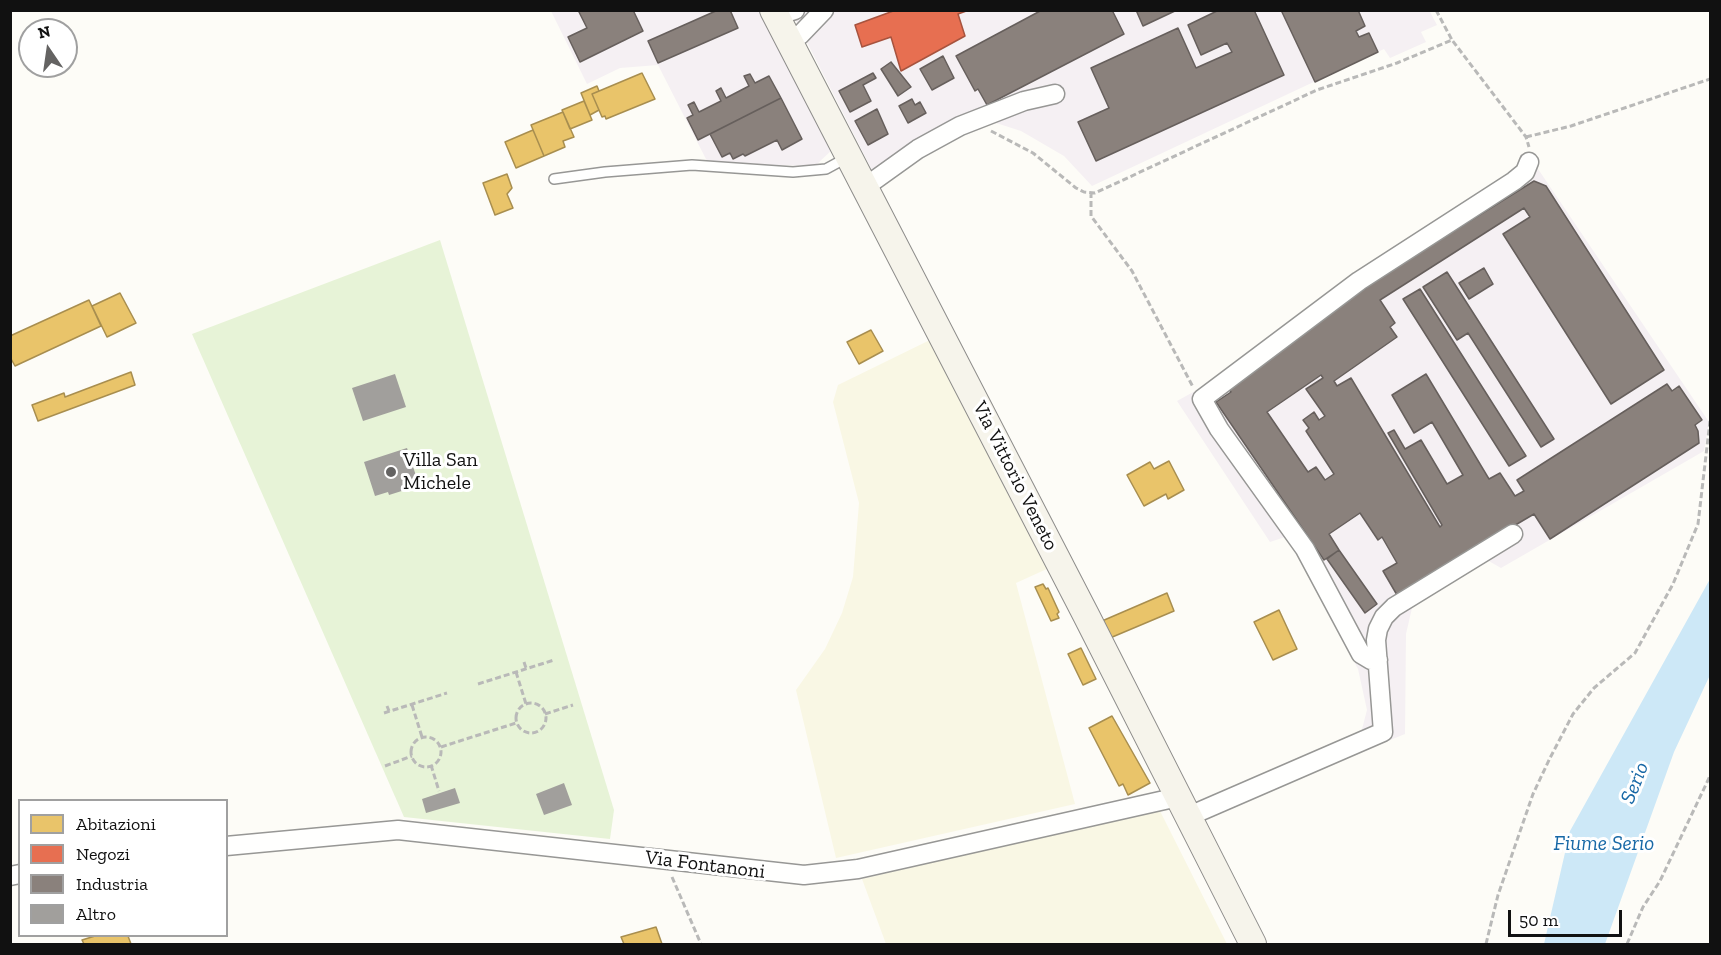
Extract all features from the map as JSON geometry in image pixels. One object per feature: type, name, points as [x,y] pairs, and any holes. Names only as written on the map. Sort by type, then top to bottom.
[{"type":"main road","name":"Via Vittorio Veneto","points":[[781,12],[789,42],[850,156],[1253,945]]},
{"type":"street","points":[[789,42],[800,35],[824,10]]},
{"type":"street","points":[[865,187],[918,149],[960,126],[1024,101],[1055,94]]},
{"type":"street","points":[[1513,534],[1394,607],[1378,629],[1378,660],[1361,654],[1305,549],[1219,429],[1202,399],[1359,281],[1514,181],[1525,172],[1529,162]]},
{"type":"street","name":"Via Fontanoni","points":[[228,846],[398,830],[781,874],[826,874],[1182,807],[1383,732],[1378,660]]},
{"type":"lane","points":[[554,179],[605,172],[692,165],[793,172],[826,169],[850,156]]},
{"type":"path","points":[[1436,10],[1452,40],[1526,137],[1530,150],[1529,162]]},
{"type":"path","points":[[960,126],[978,127],[1011,141],[1041,159],[1076,188],[1091,192],[1105,189],[1317,90],[1397,63],[1452,40]]},
{"type":"path","points":[[1526,137],[1571,126],[1710,79]]},
{"type":"path","points":[[1091,192],[1091,216],[1122,255],[1185,374],[1202,399]]},
{"type":"path","points":[[1486,945],[1498,895],[1533,794],[1550,758],[1573,714],[1594,688],[1635,652],[1673,584],[1698,524],[1710,421]]},
{"type":"path","points":[[478,684],[554,660]]},
{"type":"path","points":[[524,662],[526,668]]},
{"type":"path","points":[[516,671],[526,704]]},
{"type":"path","points":[[384,713],[447,693]]},
{"type":"path","points":[[411,704],[422,738]]},
{"type":"path","points":[[526,704],[539,706],[545,714],[542,728],[533,733],[523,731],[516,723],[516,714],[526,704]]},
{"type":"path","points":[[545,714],[573,705]]},
{"type":"path","points":[[387,706],[388,711]]},
{"type":"path","points":[[441,747],[516,723]]},
{"type":"path","points":[[422,738],[435,740],[441,747],[440,757],[431,765],[419,764],[412,756],[412,747],[422,738]]},
{"type":"path","points":[[385,766],[412,756]]},
{"type":"path","points":[[431,765],[439,791]]},
{"type":"path","points":[[1627,945],[1643,907],[1660,881],[1710,776]]},
{"type":"path","points":[[665,860],[701,945]]},
{"type":"shaded area","points":[[1429,10],[1437,25],[1421,32],[1426,42],[1390,58],[1384,49],[1092,186],[1064,156],[1021,131],[968,114],[872,170],[791,11]]},
{"type":"shaded area","points":[[551,11],[764,11],[834,148],[815,166],[708,163],[658,65],[620,68],[587,84]]},
{"type":"shaded area","points":[[1534,163],[1709,422],[1704,451],[1501,568],[1487,560],[1412,608],[1406,634],[1405,734],[1373,747],[1361,733],[1367,710],[1358,669],[1288,536],[1270,542],[1177,401],[1233,370]]},
{"type":"shaded area","points":[[932,339],[1049,568],[1016,583],[1075,804],[836,858],[796,690],[825,649],[842,613],[853,577],[859,503],[833,402],[838,385]]},
{"type":"shaded area","points":[[1159,809],[1227,944],[886,944],[862,879]]},
{"type":"green space","points":[[440,240],[614,810],[610,839],[404,817],[192,334]]},
{"type":"water","name":"Fiume Serio","points":[[1710,579],[1710,675],[1674,752],[1605,944],[1544,944],[1570,831]]},
{"type":"building: Abitazioni","points":[[642,73],[655,99],[606,119],[605,116],[602,117],[592,94]]},
{"type":"building: Abitazioni","points":[[597,86],[599,91],[592,94],[599,110],[590,115],[581,93]]},
{"type":"building: Abitazioni","points":[[584,101],[592,120],[570,129],[562,110]]},
{"type":"building: Abitazioni","points":[[563,112],[574,137],[563,141],[565,147],[544,156],[531,125]]},
{"type":"building: Abitazioni","points":[[533,130],[544,156],[516,168],[505,142]]},
{"type":"building: Abitazioni","points":[[507,174],[512,188],[507,194],[513,208],[495,215],[483,183]]},
{"type":"building: Abitazioni","points":[[120,293],[136,323],[107,337],[92,306]]},
{"type":"building: Abitazioni","points":[[89,300],[101,326],[15,366],[10,357],[10,336]]},
{"type":"building: Abitazioni","points":[[871,330],[883,351],[859,364],[847,342]]},
{"type":"building: Abitazioni","points":[[131,372],[135,385],[38,421],[32,405],[64,393],[65,397]]},
{"type":"building: Abitazioni","points":[[1169,461],[1184,490],[1168,499],[1166,494],[1144,506],[1127,475],[1150,462],[1154,469]]},
{"type":"building: Abitazioni","points":[[1043,584],[1046,589],[1048,588],[1059,612],[1057,614],[1059,618],[1051,621],[1035,587]]},
{"type":"building: Abitazioni","points":[[1167,593],[1174,611],[1110,638],[1102,621]]},
{"type":"building: Abitazioni","points":[[1279,610],[1297,649],[1273,660],[1254,622]]},
{"type":"building: Abitazioni","points":[[1081,648],[1096,679],[1083,685],[1068,654]]},
{"type":"building: Abitazioni","points":[[1112,716],[1150,783],[1128,795],[1123,784],[1119,786],[1089,728]]},
{"type":"building: Abitazioni","points":[[656,927],[662,944],[624,944],[621,937]]},
{"type":"building: Abitazioni","points":[[92,937],[128,937],[131,944],[84,944],[82,940]]},
{"type":"building: Negozi","points":[[896,10],[969,10],[958,14],[965,36],[901,71],[891,37],[862,47],[855,25]]},
{"type":"building: Industria","points":[[578,10],[633,10],[643,31],[580,62],[568,37],[587,28]]},
{"type":"building: Industria","points":[[718,10],[730,10],[738,28],[658,63],[648,41]]},
{"type":"building: Industria","points":[[1042,10],[1112,10],[1124,34],[987,105],[978,89],[975,91],[956,56]]},
{"type":"building: Industria","points":[[1136,10],[1177,10],[1143,26]]},
{"type":"building: Industria","points":[[1219,10],[1254,10],[1284,75],[1096,161],[1078,122],[1109,108],[1091,68],[1178,28],[1196,68],[1232,52],[1227,43],[1201,55],[1188,25]]},
{"type":"building: Industria","points":[[1281,10],[1358,10],[1365,26],[1356,31],[1359,37],[1369,33],[1378,52],[1315,82]]},
{"type":"building: Industria","points":[[943,56],[954,78],[932,90],[920,69]]},
{"type":"building: Industria","points":[[891,62],[911,87],[898,96],[881,69]]},
{"type":"building: Industria","points":[[873,73],[876,78],[863,85],[871,101],[850,112],[839,91]]},
{"type":"building: Industria","points":[[750,74],[755,83],[769,76],[781,98],[698,140],[687,118],[693,115],[688,105],[694,102],[699,112],[721,101],[716,91],[721,88],[726,98],[749,86],[744,76]]},
{"type":"building: Industria","points":[[781,98],[802,139],[782,150],[777,140],[745,156],[743,154],[733,159],[730,153],[722,157],[710,134]]},
{"type":"building: Industria","points":[[912,99],[915,105],[920,102],[926,113],[908,123],[899,106]]},
{"type":"building: Industria","points":[[877,109],[888,134],[868,145],[855,121]]},
{"type":"building: Industria","points":[[1534,181],[1546,186],[1664,370],[1611,404],[1503,234],[1530,217],[1524,208],[1380,300],[1395,323],[1390,327],[1397,337],[1334,381],[1337,386],[1351,378],[1440,527],[1442,525],[1388,433],[1394,430],[1405,449],[1421,440],[1447,484],[1463,475],[1432,422],[1414,433],[1392,395],[1426,374],[1489,479],[1500,473],[1515,496],[1524,491],[1517,480],[1667,384],[1672,391],[1679,386],[1702,420],[1695,425],[1699,443],[1550,539],[1534,514],[1397,595],[1383,571],[1397,563],[1382,537],[1378,540],[1360,513],[1329,534],[1339,550],[1324,560],[1216,402],[1231,392],[1226,385],[1366,288],[1365,286]],"holes":[[[1321,375],[1323,378],[1306,389],[1325,416],[1319,420],[1314,412],[1303,420],[1309,428],[1306,431],[1334,474],[1325,480],[1316,467],[1308,472],[1267,412]]]},
{"type":"building: Industria","points":[[1484,268],[1493,284],[1469,299],[1459,283]]},
{"type":"building: Industria","points":[[1447,272],[1554,439],[1541,447],[1468,333],[1457,340],[1423,287]]},
{"type":"building: Industria","points":[[1420,289],[1526,456],[1509,466],[1403,299]]},
{"type":"building: Industria","points":[[1339,550],[1377,604],[1365,613],[1327,559]]},
{"type":"building: Altro","points":[[395,374],[406,407],[363,421],[352,388]]},
{"type":"building: Altro","name":"Villa San Michele","points":[[407,448],[418,482],[407,485],[408,489],[389,495],[388,492],[375,496],[364,462]]},
{"type":"building: Altro","points":[[564,783],[572,805],[544,815],[536,794]]},
{"type":"building: Altro","points":[[455,788],[460,803],[426,813],[422,799]]},
{"type":"place","name":"Villa San Michele","points":[[391,472]]},
{"type":"water label","name":"Serio","points":[[1635,783]]}]
